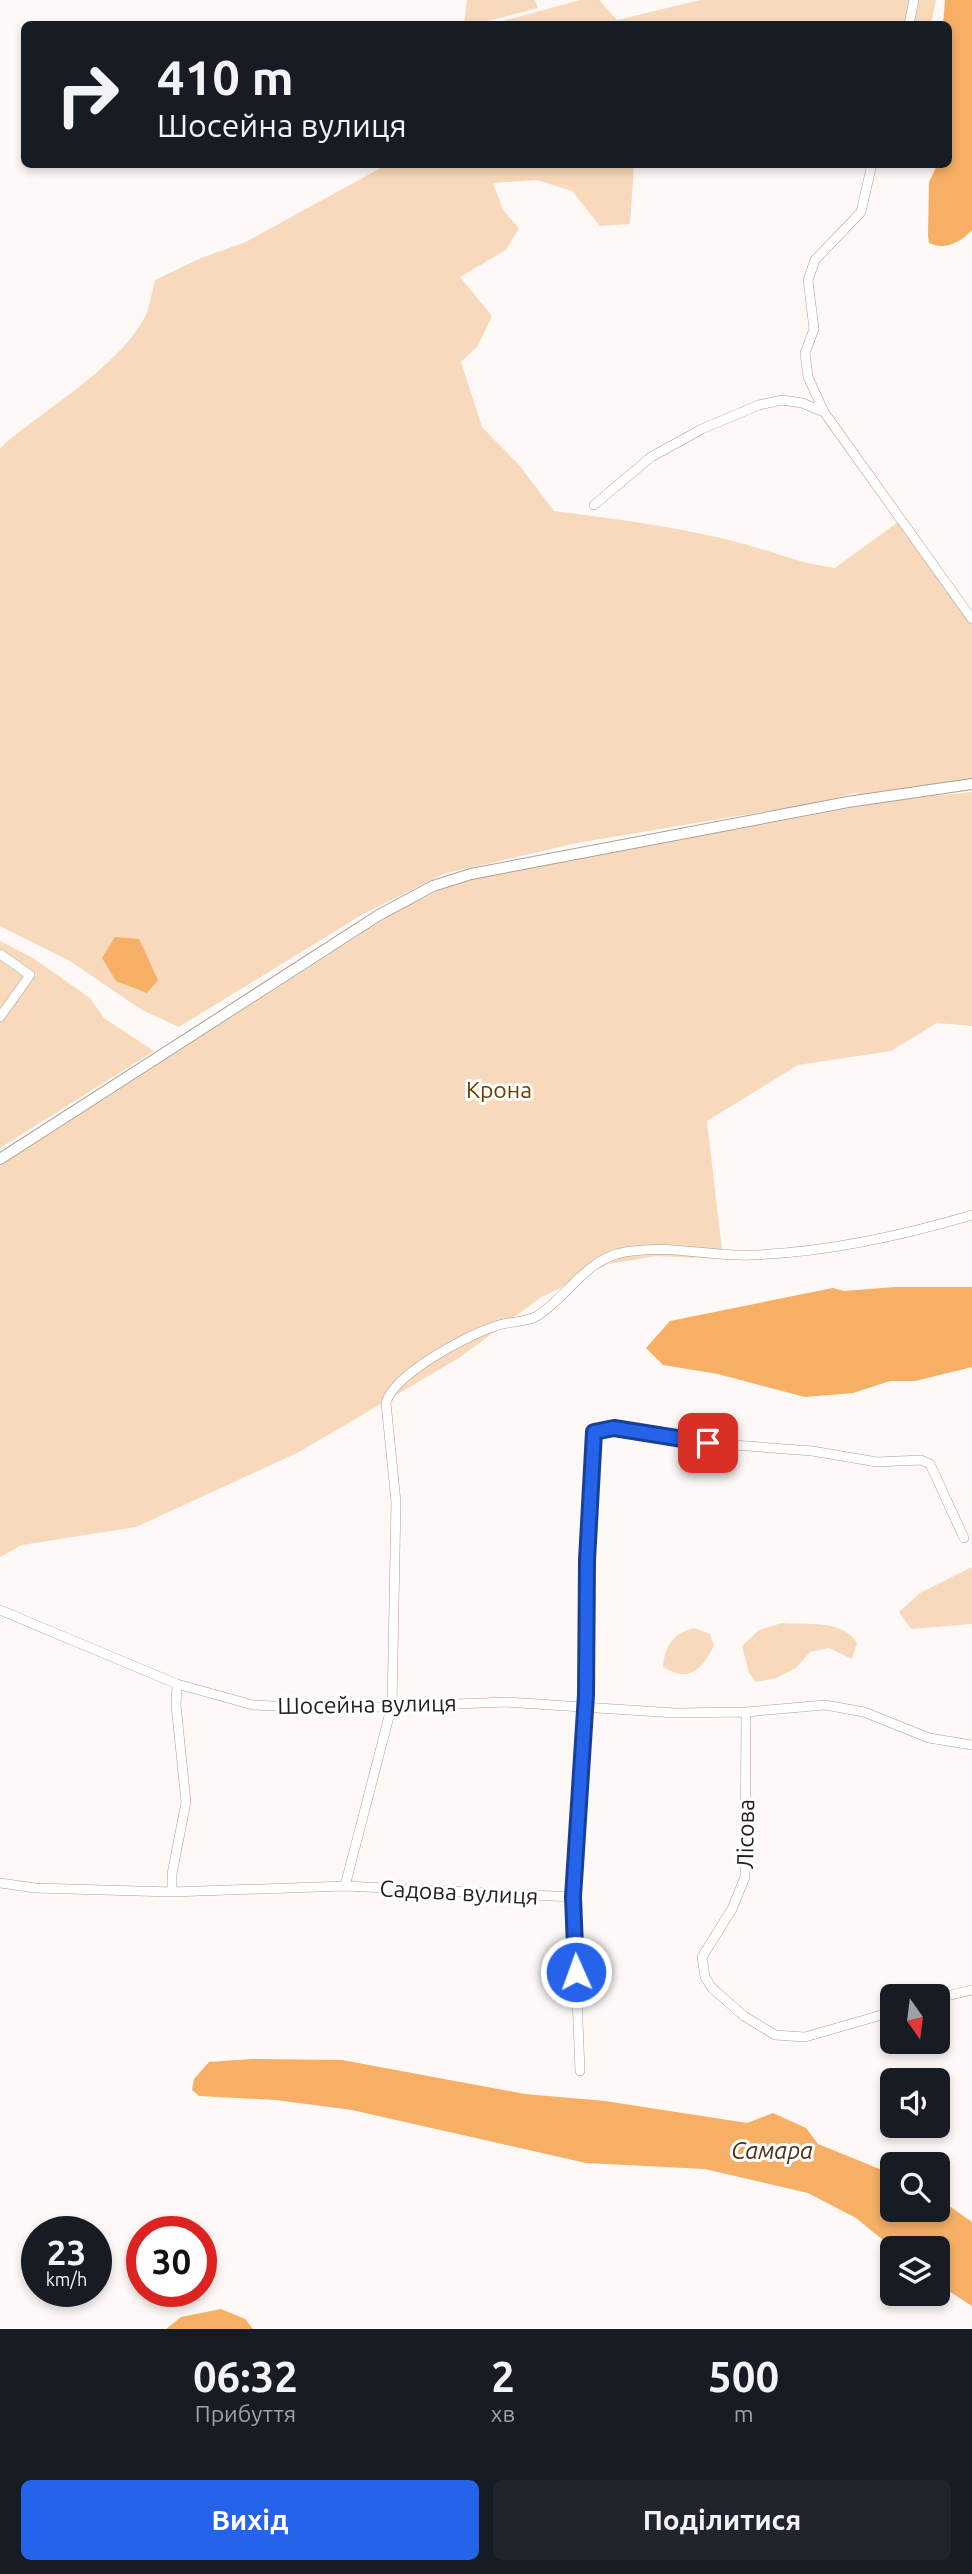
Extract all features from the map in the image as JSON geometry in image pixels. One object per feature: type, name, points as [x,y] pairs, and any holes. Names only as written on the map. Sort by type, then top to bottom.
[{"type":"street","points":[[910,21],[914,0]]},
{"type":"street","points":[[871,168],[861,212],[815,260],[808,280],[814,328],[805,353],[808,377],[824,412],[972,619]]},
{"type":"street","points":[[594,505],[651,457],[702,429],[759,405],[782,400],[802,402],[824,412]]},
{"type":"street","points":[[0,1159],[379,915],[433,886],[471,874],[544,859],[848,802],[972,784]]},
{"type":"street","points":[[0,954],[30,975],[0,1017]]},
{"type":"street","name":"Садова вулиця","points":[[345,1886],[392,1705],[396,1503],[386,1403],[389,1392],[407,1377],[473,1334],[500,1324],[535,1318],[605,1257],[662,1249],[752,1255],[848,1245],[891,1237],[972,1215]]},
{"type":"street","points":[[580,2071],[573,1897],[584,1708],[594,1432],[614,1428],[708,1443],[812,1451],[877,1462],[921,1460],[930,1464],[964,1538]]},
{"type":"street","name":"Шосейна вулиця","points":[[0,1610],[177,1684],[253,1705],[330,1709],[506,1702],[584,1708],[746,1713],[825,1705],[873,1715],[929,1738],[972,1745]]},
{"type":"street","points":[[172,1892],[172,1874],[186,1802],[176,1705],[177,1684]]},
{"type":"street","name":"Лісова","points":[[746,1713],[746,1877],[732,1909],[702,1957],[705,1977],[712,1988],[744,2016],[775,2035],[805,2037],[880,2015]]},
{"type":"street","name":"Садова вулиця","points":[[0,1883],[34,1888],[172,1892],[345,1886],[573,1897]]},
{"type":"street","points":[[950,1995],[972,1990]]},
{"type":"green space","points":[[467,0],[535,0],[538,8],[488,21],[464,21]]},
{"type":"green space","points":[[580,0],[599,0],[617,20],[700,0],[936,0],[932,21],[503,21]]},
{"type":"green space","points":[[381,168],[634,168],[630,224],[600,226],[572,191],[537,180],[493,183],[503,210],[519,228],[506,250],[460,277],[492,316],[477,347],[461,362],[482,427],[519,465],[554,511],[694,532],[835,568],[905,517],[972,612],[972,781],[856,798],[859,792],[772,814],[773,810],[577,843],[443,874],[363,914],[179,1027],[142,1010],[70,961],[0,926],[0,448],[117,354],[145,317],[155,280],[201,258],[246,242]]},
{"type":"green space","name":"Крона","points":[[972,792],[972,1026],[937,1023],[891,1051],[798,1065],[707,1121],[723,1259],[656,1256],[608,1264],[540,1298],[459,1358],[299,1452],[136,1527],[22,1545],[0,1557],[0,1166],[397,911],[459,881],[899,799]]},
{"type":"green space","points":[[0,941],[33,958],[90,998],[104,1018],[154,1051],[0,1148]]},
{"type":"green space","points":[[972,1567],[972,1624],[911,1629],[899,1612],[920,1593]]},
{"type":"green space","points":[[782,1623],[824,1625],[843,1630],[857,1643],[852,1659],[829,1648],[810,1652],[796,1668],[776,1678],[756,1682],[749,1673],[742,1646],[759,1630]]},
{"type":"green space","points":[[694,1628],[710,1634],[714,1646],[704,1662],[688,1674],[672,1672],[663,1667],[671,1642],[681,1633]]},
{"type":"water","points":[[945,0],[972,0],[972,230],[947,246],[929,243],[928,235],[929,182],[936,168],[952,168],[952,21],[943,21]]},
{"type":"water","points":[[115,937],[139,939],[158,980],[147,993],[116,981],[102,958]]},
{"type":"water","points":[[895,1287],[972,1287],[972,1367],[915,1381],[890,1381],[853,1393],[805,1397],[718,1374],[663,1365],[646,1348],[670,1321],[833,1288],[844,1291]]},
{"type":"water","name":"Самара","points":[[252,2059],[342,2060],[525,2094],[605,2101],[747,2123],[773,2113],[806,2128],[818,2144],[880,2169],[880,2222],[950,2222],[950,2206],[972,2222],[972,2306],[950,2292],[950,2236],[880,2238],[856,2218],[808,2193],[705,2169],[586,2163],[352,2110],[276,2100],[199,2096],[192,2090],[194,2079],[209,2062]]},
{"type":"water","points":[[221,2309],[245,2319],[253,2329],[166,2329],[181,2317]]},
{"type":"route","points":[[576,1972],[573,1897],[586,1695],[587,1560],[594,1432],[614,1428],[708,1443]]}]
